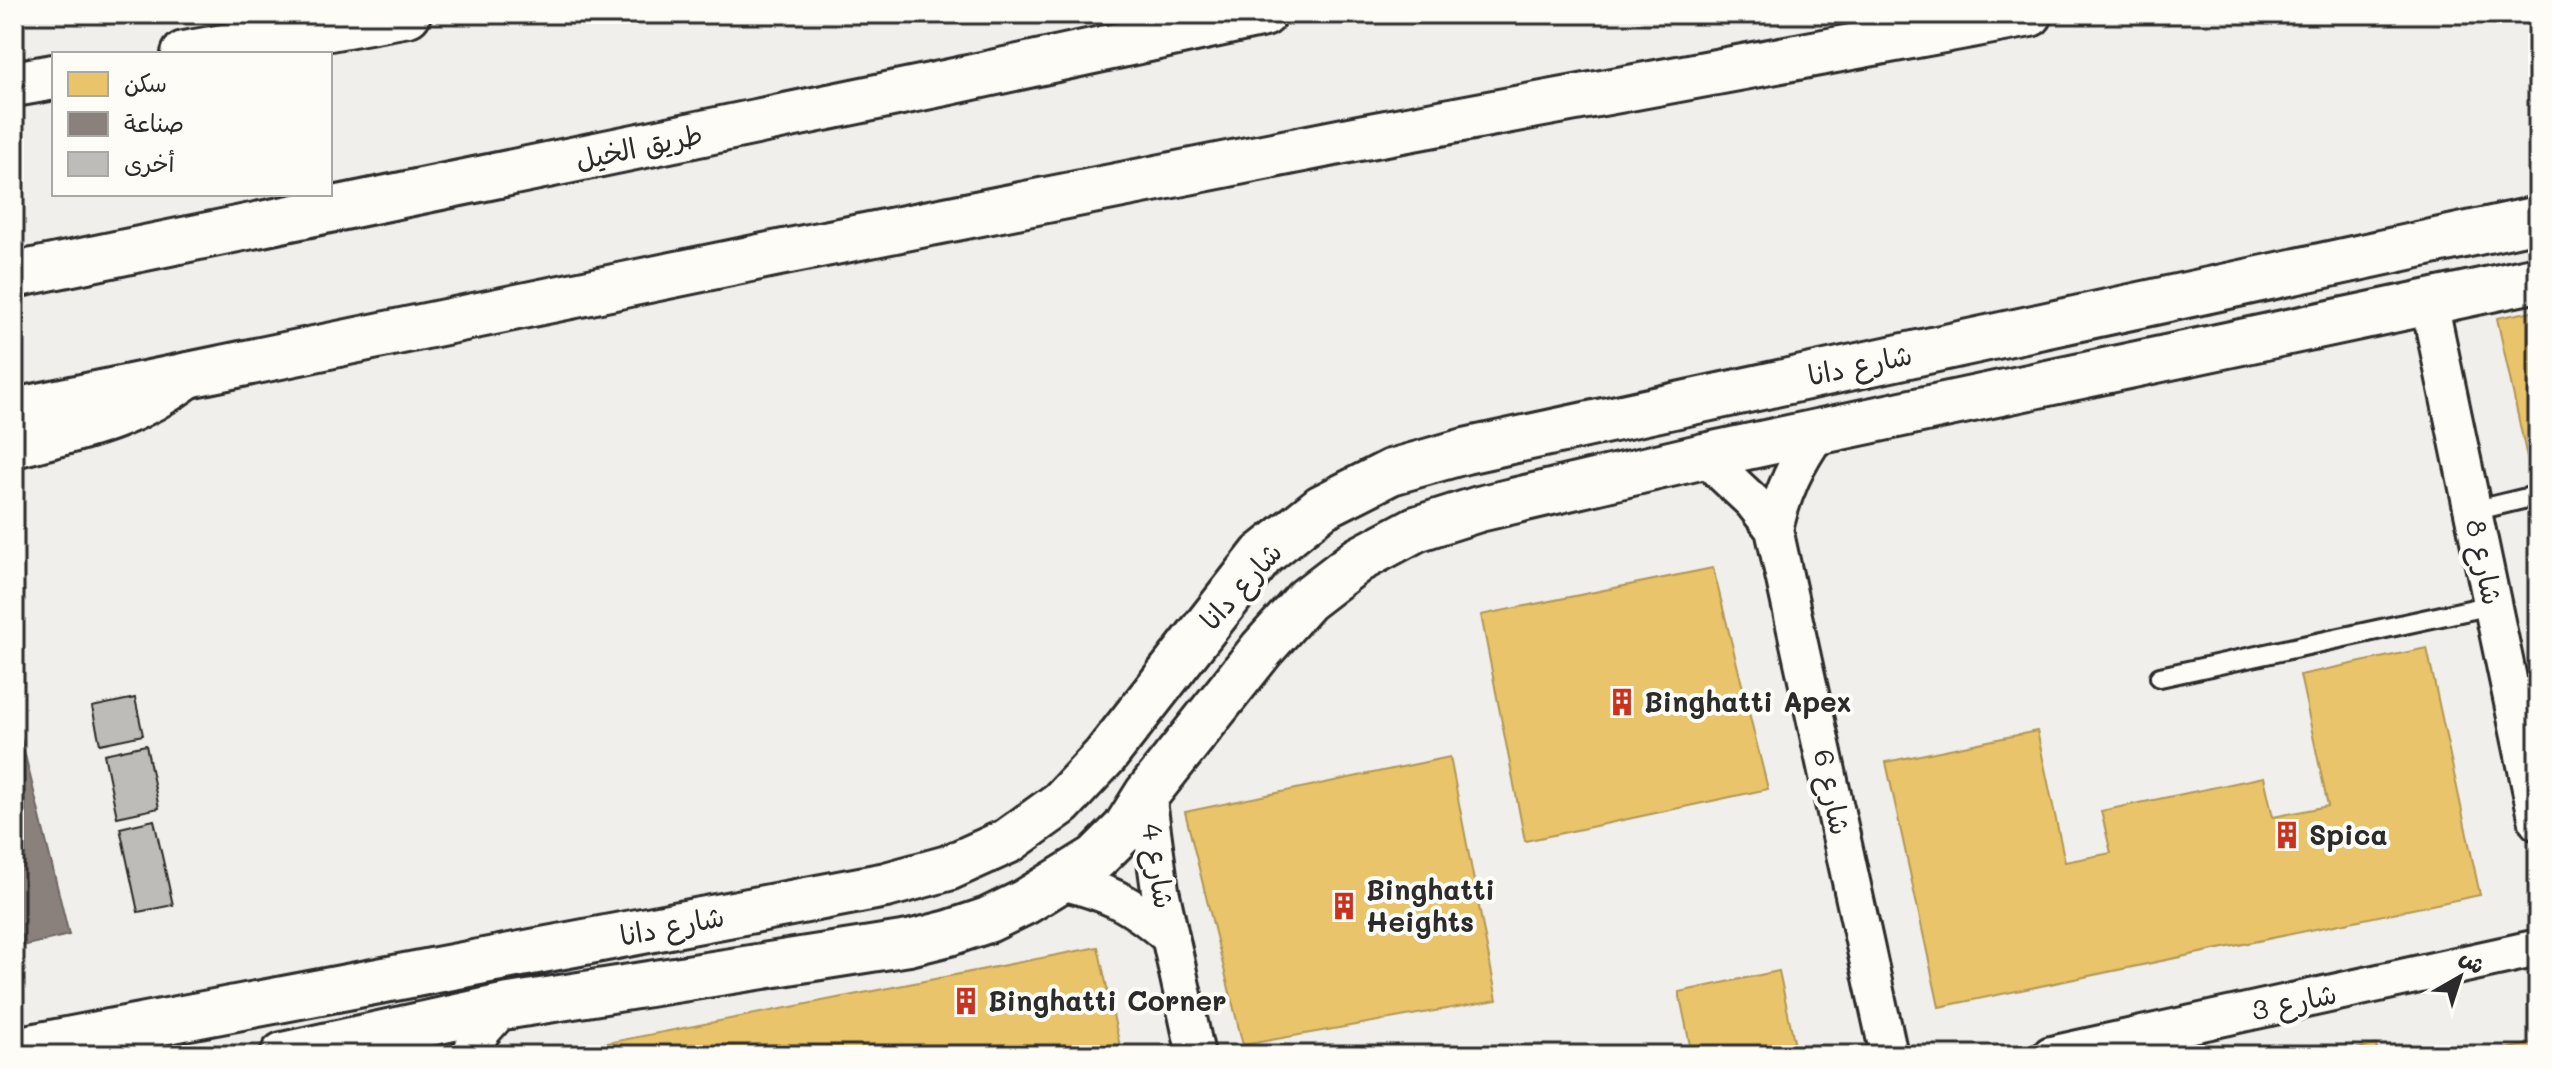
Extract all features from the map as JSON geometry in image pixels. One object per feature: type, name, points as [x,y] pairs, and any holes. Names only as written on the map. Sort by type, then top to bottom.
[{"type":"main road","points":[[195,52],[408,14]]},
{"type":"main road","name":"طريق الخيل","points":[[14,275],[914,90],[1264,14]]},
{"type":"main road","points":[[14,411],[774,254],[1298,150],[2030,14]]},
{"type":"main road","points":[[14,84],[52,77]]},
{"type":"main road","name":"شارع دانا","points":[[14,1050],[886,885],[948,868],[1008,841],[1061,803],[1105,756],[1262,555],[1322,507],[1391,472],[1465,451],[2538,219]]},
{"type":"main road","points":[[2390,249],[2379,257],[2373,269],[2372,283],[2378,295],[2388,304],[2426,302],[2456,290],[2461,278],[2462,265],[2457,253],[2448,244],[2436,240]]},
{"type":"main road","name":"شارع دانا","points":[[283,1055],[395,1044],[503,1007],[909,943],[988,920],[1025,902],[1096,858],[1125,829],[1147,794],[1262,649],[1306,600],[1358,560],[1416,529],[1479,509],[1704,456],[2538,279]]},
{"type":"main road","points":[[14,445],[101,423],[163,394],[190,374]]},
{"type":"street","name":"شارع 8","points":[[2426,302],[2538,822]]},
{"type":"street","name":"شارع 6","points":[[1774,529],[1783,494],[1818,432]]},
{"type":"street","name":"شارع 6","points":[[1704,456],[1753,502],[1774,529],[1889,1055]]},
{"type":"street","name":"شارع 4","points":[[1147,794],[1160,890],[1196,1055]]},
{"type":"street","name":"شارع 4","points":[[1061,881],[1102,891],[1139,910],[1170,937]]},
{"type":"street","name":"شارع 3","points":[[2051,1055],[2538,948]]},
{"type":"street","points":[[470,1055],[481,1032],[503,1007]]},
{"type":"lane","points":[[2473,511],[2535,496]]},
{"type":"lane","points":[[2160,677],[2492,605]]},
{"type":"building: سكن","points":[[2538,310],[2538,509],[2497,318]]},
{"type":"building: سكن","name":"Binghatti Apex","points":[[1713,568],[1768,789],[1525,841],[1481,615]]},
{"type":"building: سكن","name":"Spica","points":[[2427,648],[2480,895],[1939,1007],[1886,762],[2037,731],[2065,862],[2111,853],[2101,811],[2264,777],[2273,817],[2328,806],[2300,675]]},
{"type":"building: سكن","name":"Binghatti Heights","points":[[1450,757],[1497,1000],[1243,1045],[1185,812]]},
{"type":"building: سكن","name":"Binghatti Corner","points":[[1098,947],[1122,1055],[546,1055]]},
{"type":"building: سكن","points":[[1779,971],[1797,1055],[1692,1055],[1679,992]]},
{"type":"building: سكن","points":[[2538,1042],[2538,1055],[2478,1055]]},
{"type":"building: سكن","points":[[2376,1045],[2378,1055],[2328,1055]]},
{"type":"building: صناعة","points":[[14,710],[69,935],[14,948]]},
{"type":"building: أخرى","points":[[135,698],[143,735],[100,744],[92,707]]},
{"type":"building: أخرى","points":[[146,745],[159,808],[117,817],[104,754]]},
{"type":"building: أخرى","points":[[154,820],[173,905],[138,912],[120,828]]},
{"type":"place","name":"Binghatti Apex","points":[[1622,702]]},
{"type":"place","name":"Spica","points":[[2287,835]]},
{"type":"place","name":"Binghatti Heights","points":[[1344,906]]},
{"type":"place","name":"Binghatti Corner","points":[[966,1001]]}]
